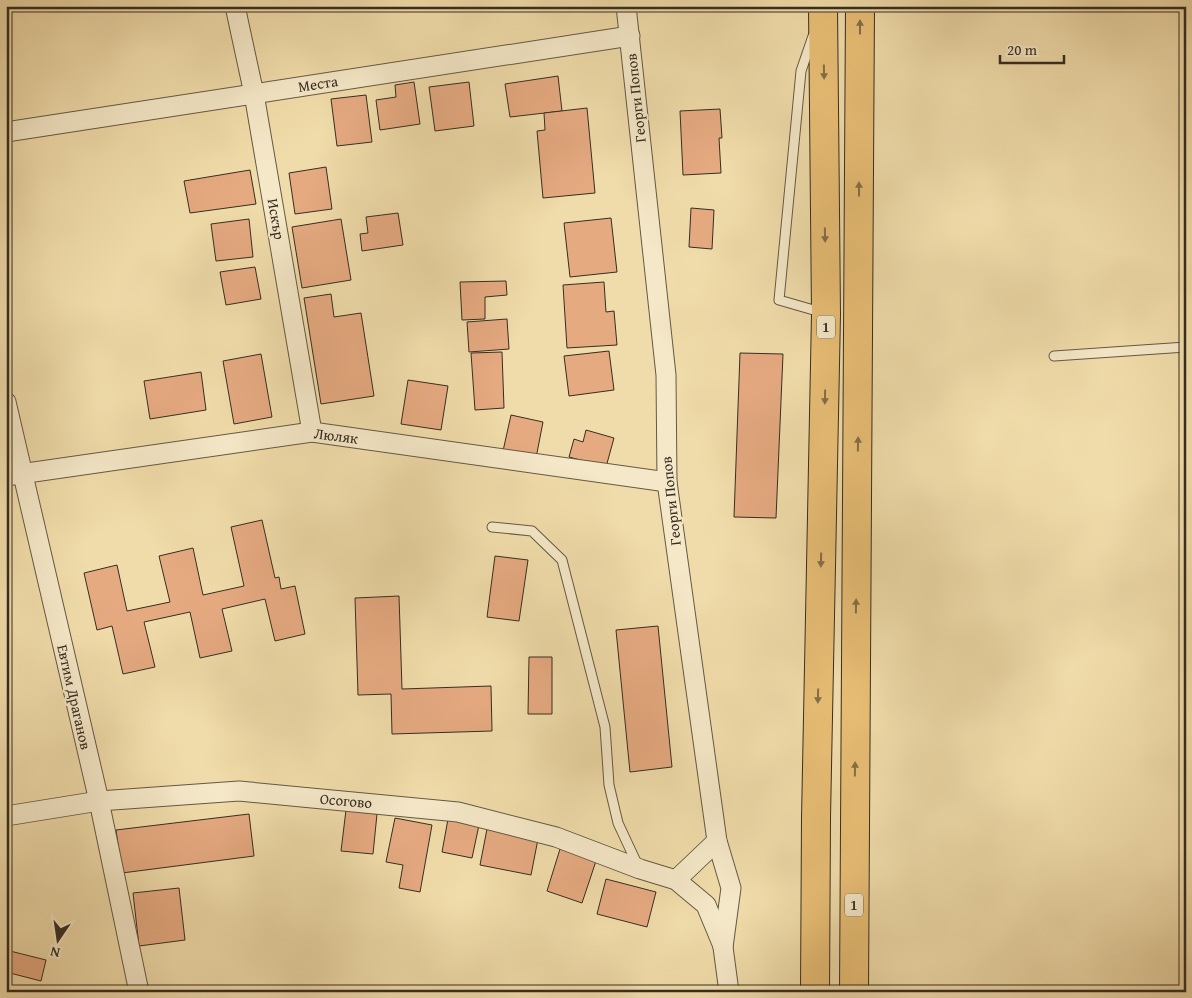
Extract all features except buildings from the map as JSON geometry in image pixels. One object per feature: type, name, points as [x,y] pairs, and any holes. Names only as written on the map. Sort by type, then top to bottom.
[{"type":"main road","name":"1","points":[[815,992],[816,818],[826,314],[823,6]]},
{"type":"main road","name":"1","points":[[854,992],[860,6]]},
{"type":"main road","points":[[798,992],[816,818]]},
{"type":"main road","points":[[854,818],[862,992]]},
{"type":"street","name":"Искър","points":[[235,6],[254,94],[312,432]]},
{"type":"street","name":"Георги Попов","points":[[626,6],[666,375],[666,482],[717,842],[731,888],[723,947],[730,992]]},
{"type":"street","name":"Места","points":[[6,132],[630,36]]},
{"type":"street","name":"Евтим Драганов","points":[[6,402],[14,475],[98,801],[139,992]]},
{"type":"street","name":"Люляк","points":[[14,475],[312,432],[666,482]]},
{"type":"street","name":"Осогово","points":[[6,816],[98,801],[239,791],[458,812],[556,837],[640,869],[676,880]]},
{"type":"street","points":[[717,842],[676,880],[706,905],[723,947]]},
{"type":"lane","points":[[823,6],[801,71],[779,300],[826,314]]},
{"type":"lane","points":[[1054,356],[1186,347]]},
{"type":"lane","points":[[492,527],[532,531],[562,560],[605,727],[609,785],[618,824],[640,869]]}]
